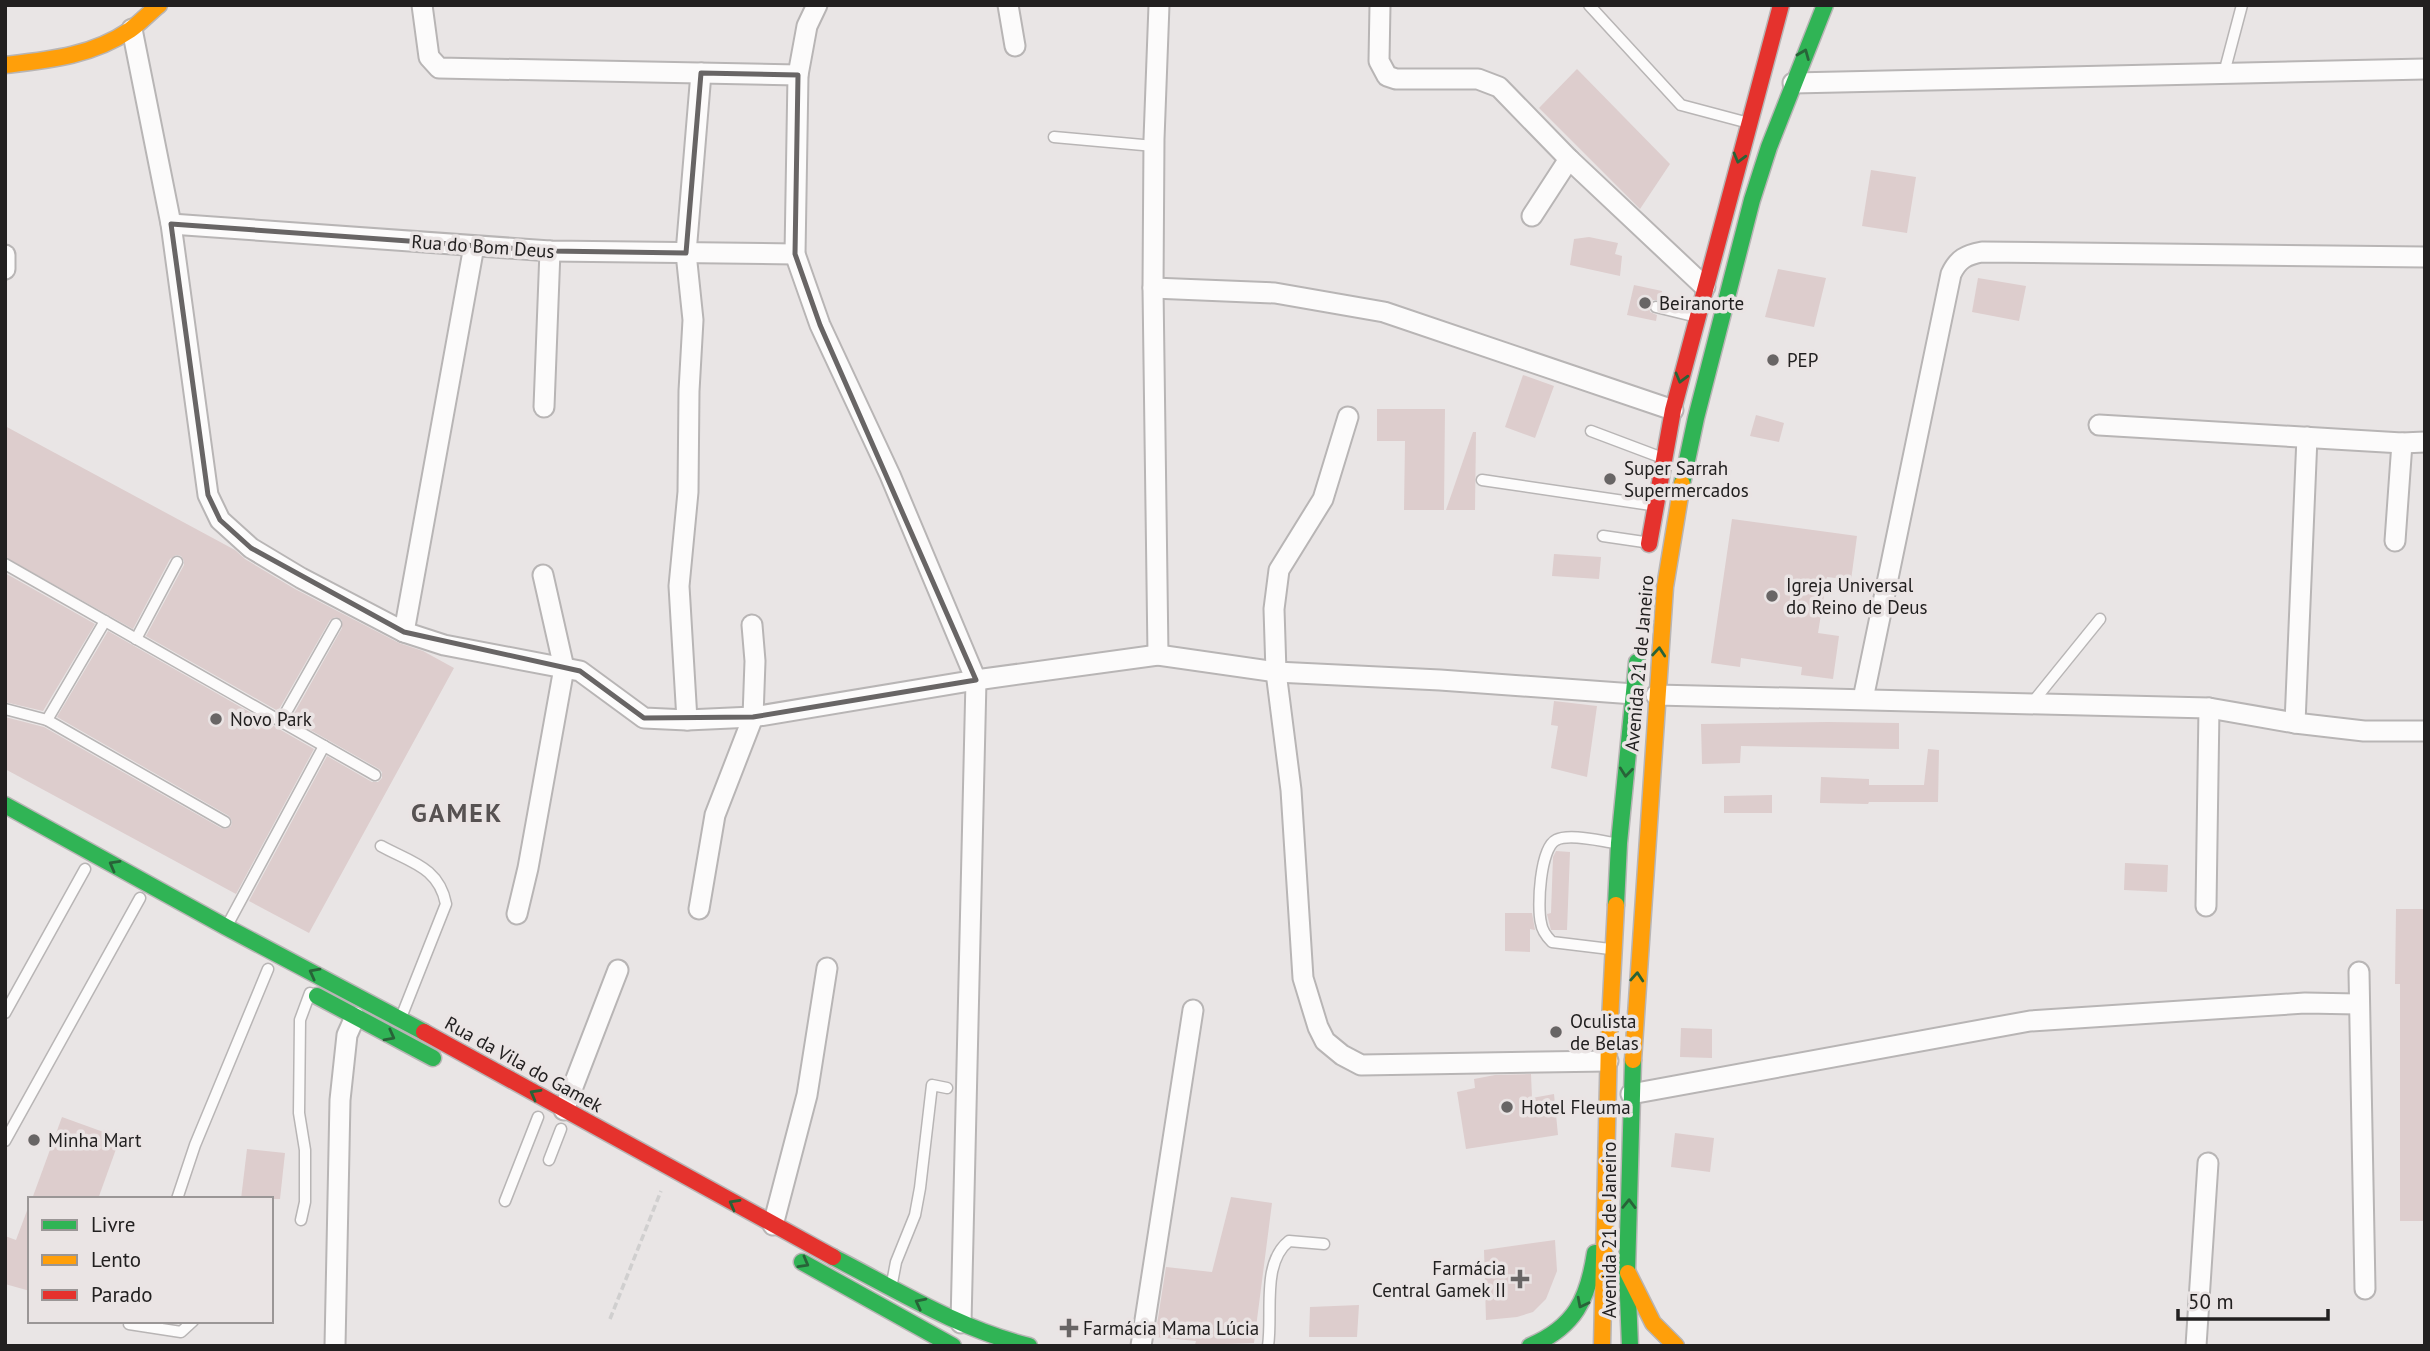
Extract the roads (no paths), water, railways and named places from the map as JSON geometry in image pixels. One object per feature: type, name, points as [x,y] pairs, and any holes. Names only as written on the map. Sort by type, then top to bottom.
[{"type":"main road","points":[[1648,550],[1673,410],[1781,5]]},
{"type":"main road","name":"Avenida 21 de Janeiro","points":[[1630,1346],[1627,1272],[1631,1094],[1656,695],[1665,587],[1676,511],[1696,418],[1752,200],[1793,83],[1825,5]]},
{"type":"main road","points":[[5,65],[71,57],[105,46],[132,29],[150,8]]},
{"type":"main road","name":"Avenida 21 de Janeiro","points":[[1601,1346],[1608,1061],[1619,843],[1638,653]]},
{"type":"main road","name":"Rua da Vila do Gamek","points":[[5,805],[891,1288],[961,1323],[1001,1339],[1029,1346]]},
{"type":"main road","name":"Rua da Vila do Gamek","points":[[305,989],[450,1068]]},
{"type":"main road","name":"Rua da Vila do Gamek","points":[[533,1114],[567,1133]]},
{"type":"main road","points":[[1530,1346],[1548,1338],[1565,1325],[1577,1313],[1585,1299],[1592,1278],[1606,1164]]},
{"type":"main road","points":[[785,1253],[945,1344]]},
{"type":"main road","points":[[1627,1272],[1649,1319],[1669,1342],[1676,1346]]},
{"type":"street","points":[[422,5],[429,57],[439,68],[798,75]]},
{"type":"street","points":[[817,5],[807,26],[798,75],[795,254],[820,325],[890,475],[976,680],[961,1323]]},
{"type":"street","points":[[1008,5],[1015,46]]},
{"type":"street","points":[[1158,655],[1153,288],[1159,5]]},
{"type":"street","points":[[1380,5],[1379,61],[1387,76],[1396,79],[1478,79],[1499,87],[1569,159],[1705,287]]},
{"type":"street","points":[[132,29],[171,224],[208,495],[220,520],[251,548],[301,578],[404,632],[444,645],[580,671],[644,718],[753,718],[976,680],[1158,655],[1276,672],[1634,694]]},
{"type":"street","points":[[1793,83],[2425,69]]},
{"type":"street","points":[[687,720],[679,586],[688,492],[689,391],[694,320],[687,253],[701,72]]},
{"type":"street","points":[[1532,216],[1569,159]]},
{"type":"street","name":"Rua do Bom Deus","points":[[171,224],[550,251],[795,254]]},
{"type":"street","points":[[404,632],[474,246]]},
{"type":"street","points":[[544,407],[550,251]]},
{"type":"street","points":[[1863,699],[1951,274],[1957,263],[1968,255],[1982,252],[2425,257]]},
{"type":"street","points":[[5,255],[5,269]]},
{"type":"street","points":[[1153,288],[1275,293],[1384,312],[1673,410]]},
{"type":"street","points":[[1348,417],[1324,499],[1279,570],[1274,609],[1276,672],[1291,790],[1303,978],[1318,1027],[1325,1041],[1342,1055],[1361,1065],[1608,1061]]},
{"type":"street","points":[[2099,425],[2402,443],[2425,442]]},
{"type":"street","points":[[2295,723],[2306,437]]},
{"type":"street","points":[[2395,541],[2402,443]]},
{"type":"street","points":[[517,914],[528,868],[564,668],[543,575]]},
{"type":"street","points":[[699,909],[715,815],[753,718],[755,661],[752,625]]},
{"type":"street","points":[[1656,695],[2209,708],[2295,723],[2364,731],[2425,731]]},
{"type":"street","points":[[2206,906],[2209,708]]},
{"type":"street","points":[[773,1225],[807,1095],[827,968]]},
{"type":"street","points":[[564,1110],[618,970]]},
{"type":"street","points":[[2359,972],[2365,1289]]},
{"type":"street","points":[[1631,1094],[2020,1022],[2305,1003],[2358,1004]]},
{"type":"street","points":[[1141,1346],[1193,1010]]},
{"type":"street","points":[[335,1346],[340,1100],[348,1035],[355,1017]]},
{"type":"street","points":[[2196,1346],[2208,1163]]},
{"type":"lane","points":[[1589,5],[1681,105],[1749,123]]},
{"type":"lane","points":[[2224,73],[2242,5]]},
{"type":"lane","points":[[1054,137],[1154,146]]},
{"type":"lane","points":[[1656,307],[1697,316]]},
{"type":"lane","points":[[1591,431],[1664,459]]},
{"type":"lane","points":[[1482,480],[1655,505]]},
{"type":"lane","points":[[1603,536],[1648,550]]},
{"type":"lane","points":[[136,639],[177,562]]},
{"type":"lane","points":[[5,564],[375,775]]},
{"type":"lane","points":[[2032,704],[2100,619]]},
{"type":"lane","points":[[47,720],[105,621]]},
{"type":"lane","points":[[281,721],[336,624]]},
{"type":"lane","points":[[5,709],[47,720],[225,822]]},
{"type":"lane","points":[[226,927],[324,746]]},
{"type":"lane","points":[[1614,950],[1552,942],[1543,932],[1540,897],[1544,855],[1551,843],[1568,837],[1619,843]]},
{"type":"lane","points":[[381,846],[432,873],[443,889],[446,904],[401,1019]]},
{"type":"lane","points":[[5,1013],[85,869]]},
{"type":"lane","points":[[5,1141],[140,898]]},
{"type":"lane","points":[[178,1197],[195,1144],[267,969]]},
{"type":"lane","points":[[301,1220],[305,1202],[305,1150],[299,1113],[300,1020],[305,989]]},
{"type":"lane","points":[[891,1288],[895,1262],[915,1214],[932,1085],[947,1088]]},
{"type":"lane","points":[[505,1201],[533,1114]]},
{"type":"lane","points":[[549,1160],[567,1133]]},
{"type":"lane","points":[[1268,1346],[1272,1282],[1279,1251],[1289,1241],[1324,1244]]},
{"type":"lane","points":[[129,1324],[181,1332],[191,1323]]},
{"type":"place","name":"Beiranorte","points":[[1645,303]]},
{"type":"place","name":"PEP","points":[[1773,360]]},
{"type":"place","name":"Super Sarrah Supermercados","points":[[1610,479]]},
{"type":"place","name":"Igreja Universal do Reino de Deus","points":[[1772,596]]},
{"type":"place","name":"Novo Park","points":[[216,719]]},
{"type":"place","name":"Oculista de Belas","points":[[1556,1032]]},
{"type":"place","name":"Hotel Fleuma","points":[[1507,1107]]},
{"type":"place","name":"Minha Mart","points":[[34,1140]]},
{"type":"place","name":"Farmácia Central Gamek II","points":[[1520,1279]]},
{"type":"place","name":"Farmácia Mama Lúcia","points":[[1069,1328]]},
{"type":"district","name":"GAMEK","points":[[457,812]]}]
